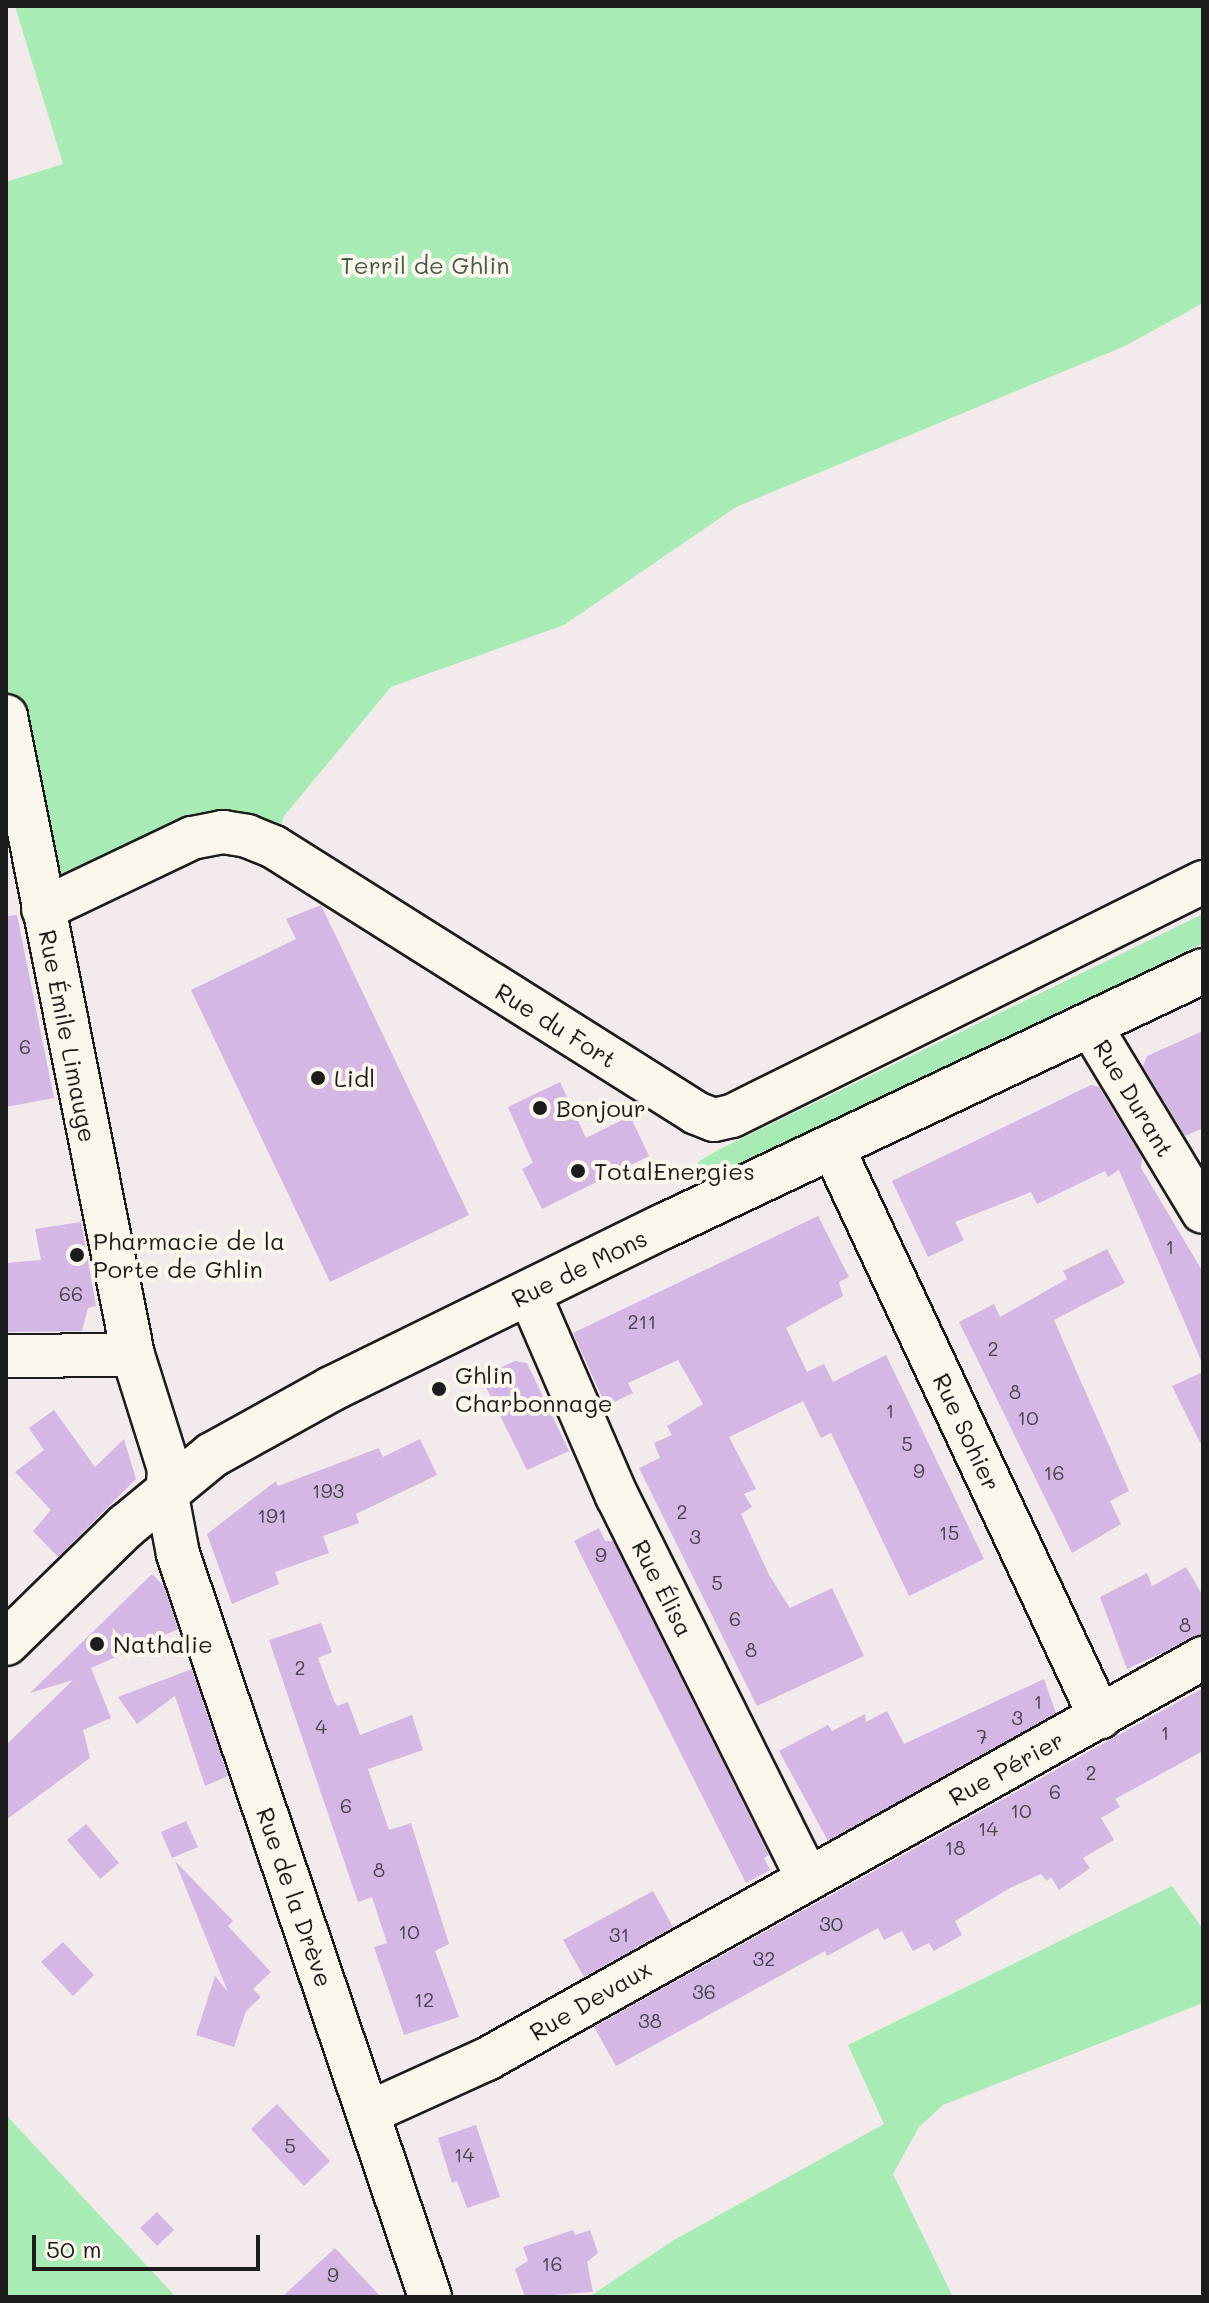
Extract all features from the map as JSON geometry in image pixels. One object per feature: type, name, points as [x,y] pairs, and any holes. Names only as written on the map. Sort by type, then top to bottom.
[{"type":"main road","name":"Rue de Mons","points":[[6,1643],[126,1526],[167,1496],[212,1455],[331,1389],[1203,971]]},
{"type":"street","name":"Rue Émile Limauge","points":[[6,716],[133,1355]]},
{"type":"street","name":"Rue du Fort","points":[[43,909],[192,838],[223,832],[247,836],[274,847],[696,1113],[714,1120],[732,1116],[1203,882]]},
{"type":"street","name":"Rue Durant","points":[[1090,1025],[1203,1212]]},
{"type":"street","name":"Rue Sohier","points":[[833,1148],[1100,1717]]},
{"type":"street","name":"Rue Élisa","points":[[529,1293],[617,1496],[807,1877]]},
{"type":"street","points":[[6,1356],[133,1355],[173,1431],[212,1455]]},
{"type":"street","name":"Rue de la Drève","points":[[133,1355],[169,1469],[167,1496],[180,1559],[430,2297]]},
{"type":"street","name":"Rue Périer","points":[[807,1877],[1203,1658]]},
{"type":"street","name":"Rue Devaux","points":[[368,2113],[487,2059],[807,1877]]},
{"type":"green space","name":"Terril de Ghlin","points":[[15,6],[1203,6],[1203,303],[1125,346],[736,507],[564,625],[391,687],[284,816],[274,847],[247,836],[43,909],[6,716],[6,182],[63,164]]},
{"type":"green space","points":[[1203,914],[1203,943],[716,1183],[698,1171],[698,1162],[720,1149]]},
{"type":"green space","points":[[1172,1886],[1203,1929],[1203,2003],[943,2105],[919,2127],[893,2174],[953,2297],[589,2297],[674,2240],[884,2124],[848,2045]]},
{"type":"green space","points":[[6,2115],[176,2297],[6,2297]]},
{"type":"building","name":"Lidl","points":[[321,905],[469,1215],[330,1282],[191,990],[296,939],[286,919]]},
{"type":"building","points":[[17,915],[54,1098],[6,1107],[6,916]]},
{"type":"building","points":[[1203,1031],[1203,1128],[1185,1136],[1143,1066],[1147,1056]]},
{"type":"building","points":[[560,1082],[586,1138],[630,1116],[649,1156],[542,1209],[522,1169],[533,1163],[508,1107]]},
{"type":"building","points":[[1091,1085],[1099,1087],[1142,1158],[1141,1168],[1203,1272],[1203,1365],[1119,1170],[1108,1177],[1105,1171],[1037,1204],[1031,1192],[955,1222],[964,1240],[928,1257],[892,1181]]},
{"type":"building","points":[[818,1216],[849,1277],[839,1282],[843,1296],[786,1328],[807,1372],[824,1364],[833,1382],[886,1355],[984,1559],[909,1596],[831,1433],[821,1438],[803,1401],[729,1437],[756,1489],[744,1494],[752,1507],[741,1514],[769,1575],[790,1608],[832,1588],[864,1656],[757,1706],[639,1468],[660,1458],[654,1443],[672,1435],[667,1426],[703,1404],[678,1360],[628,1383],[633,1393],[606,1406],[573,1333]]},
{"type":"building","points":[[81,1222],[96,1306],[88,1308],[82,1331],[6,1332],[6,1263],[41,1260],[35,1229]]},
{"type":"building","points":[[1107,1249],[1125,1283],[1054,1320],[1129,1491],[1110,1501],[1121,1524],[1072,1553],[959,1322],[994,1304],[1000,1317],[1067,1279],[1063,1271]]},
{"type":"building","points":[[515,1361],[527,1363],[569,1451],[527,1470],[481,1377]]},
{"type":"building","points":[[1203,1372],[1203,1448],[1172,1386]]},
{"type":"building","points":[[54,1410],[95,1467],[124,1439],[136,1479],[58,1557],[33,1531],[51,1510],[15,1472],[44,1450],[29,1428]]},
{"type":"building","points":[[420,1439],[437,1475],[356,1514],[359,1523],[323,1536],[329,1553],[275,1572],[279,1584],[232,1604],[207,1534],[276,1481],[278,1486],[379,1448],[383,1457]]},
{"type":"building","points":[[599,1528],[605,1541],[613,1541],[769,1855],[764,1858],[770,1870],[746,1883],[574,1541]]},
{"type":"building","points":[[1186,1567],[1203,1596],[1203,1634],[1127,1669],[1100,1597],[1147,1573],[1152,1586]]},
{"type":"building","points":[[152,1574],[164,1586],[178,1629],[91,1668],[111,1718],[83,1730],[90,1758],[6,1820],[6,1745],[73,1680],[30,1693]]},
{"type":"building","points":[[321,1623],[332,1652],[318,1658],[334,1701],[337,1706],[348,1702],[360,1735],[412,1715],[423,1750],[368,1769],[389,1830],[411,1823],[449,1944],[435,1951],[459,2017],[404,2035],[374,1947],[387,1943],[372,1897],[358,1902],[269,1640]]},
{"type":"building","points":[[192,1669],[228,1776],[205,1786],[175,1696],[137,1724],[118,1697]]},
{"type":"building","points":[[1044,1679],[1056,1713],[828,1841],[779,1751],[828,1725],[832,1731],[865,1714],[866,1722],[887,1711],[904,1744]]},
{"type":"building","points":[[1203,1688],[1203,1751],[1115,1799],[1120,1807],[1101,1818],[1114,1840],[1083,1858],[1090,1868],[1059,1890],[1051,1877],[1047,1881],[1041,1874],[1010,1888],[955,1921],[962,1935],[934,1951],[929,1943],[913,1951],[902,1931],[884,1940],[878,1928],[827,1956],[825,1951],[616,2066],[594,2027]]},
{"type":"building","points":[[186,1821],[198,1847],[172,1858],[161,1832]]},
{"type":"building","points":[[86,1824],[119,1863],[100,1879],[67,1840]]},
{"type":"building","points":[[175,1861],[233,1921],[228,1926],[271,1972],[253,1989],[261,1997],[246,2011],[234,2047],[196,2035],[215,1976],[228,1992]]},
{"type":"building","points":[[653,1891],[673,1927],[584,1977],[563,1940]]},
{"type":"building","points":[[63,1942],[94,1975],[73,1996],[41,1962]]},
{"type":"building","points":[[277,2104],[330,2161],[304,2186],[251,2129]]},
{"type":"building","points":[[476,2125],[500,2197],[467,2208],[457,2181],[452,2183],[438,2138]]},
{"type":"building","points":[[157,2212],[174,2230],[157,2246],[140,2228]]},
{"type":"building","points":[[573,2230],[575,2235],[590,2230],[598,2253],[587,2262],[593,2292],[525,2297],[515,2269],[528,2261],[523,2247]]},
{"type":"building","points":[[335,2248],[381,2297],[282,2297]]},
{"type":"place","name":"Lidl","points":[[318,1078]]},
{"type":"place","name":"Bonjour","points":[[540,1108]]},
{"type":"place","name":"TotalEnergies","points":[[578,1171]]},
{"type":"place","name":"Pharmacie de la Porte de Ghlin","points":[[77,1255]]},
{"type":"place","name":"Ghlin Charbonnage","points":[[439,1389]]},
{"type":"place","name":"Nathalie","points":[[97,1644]]}]
